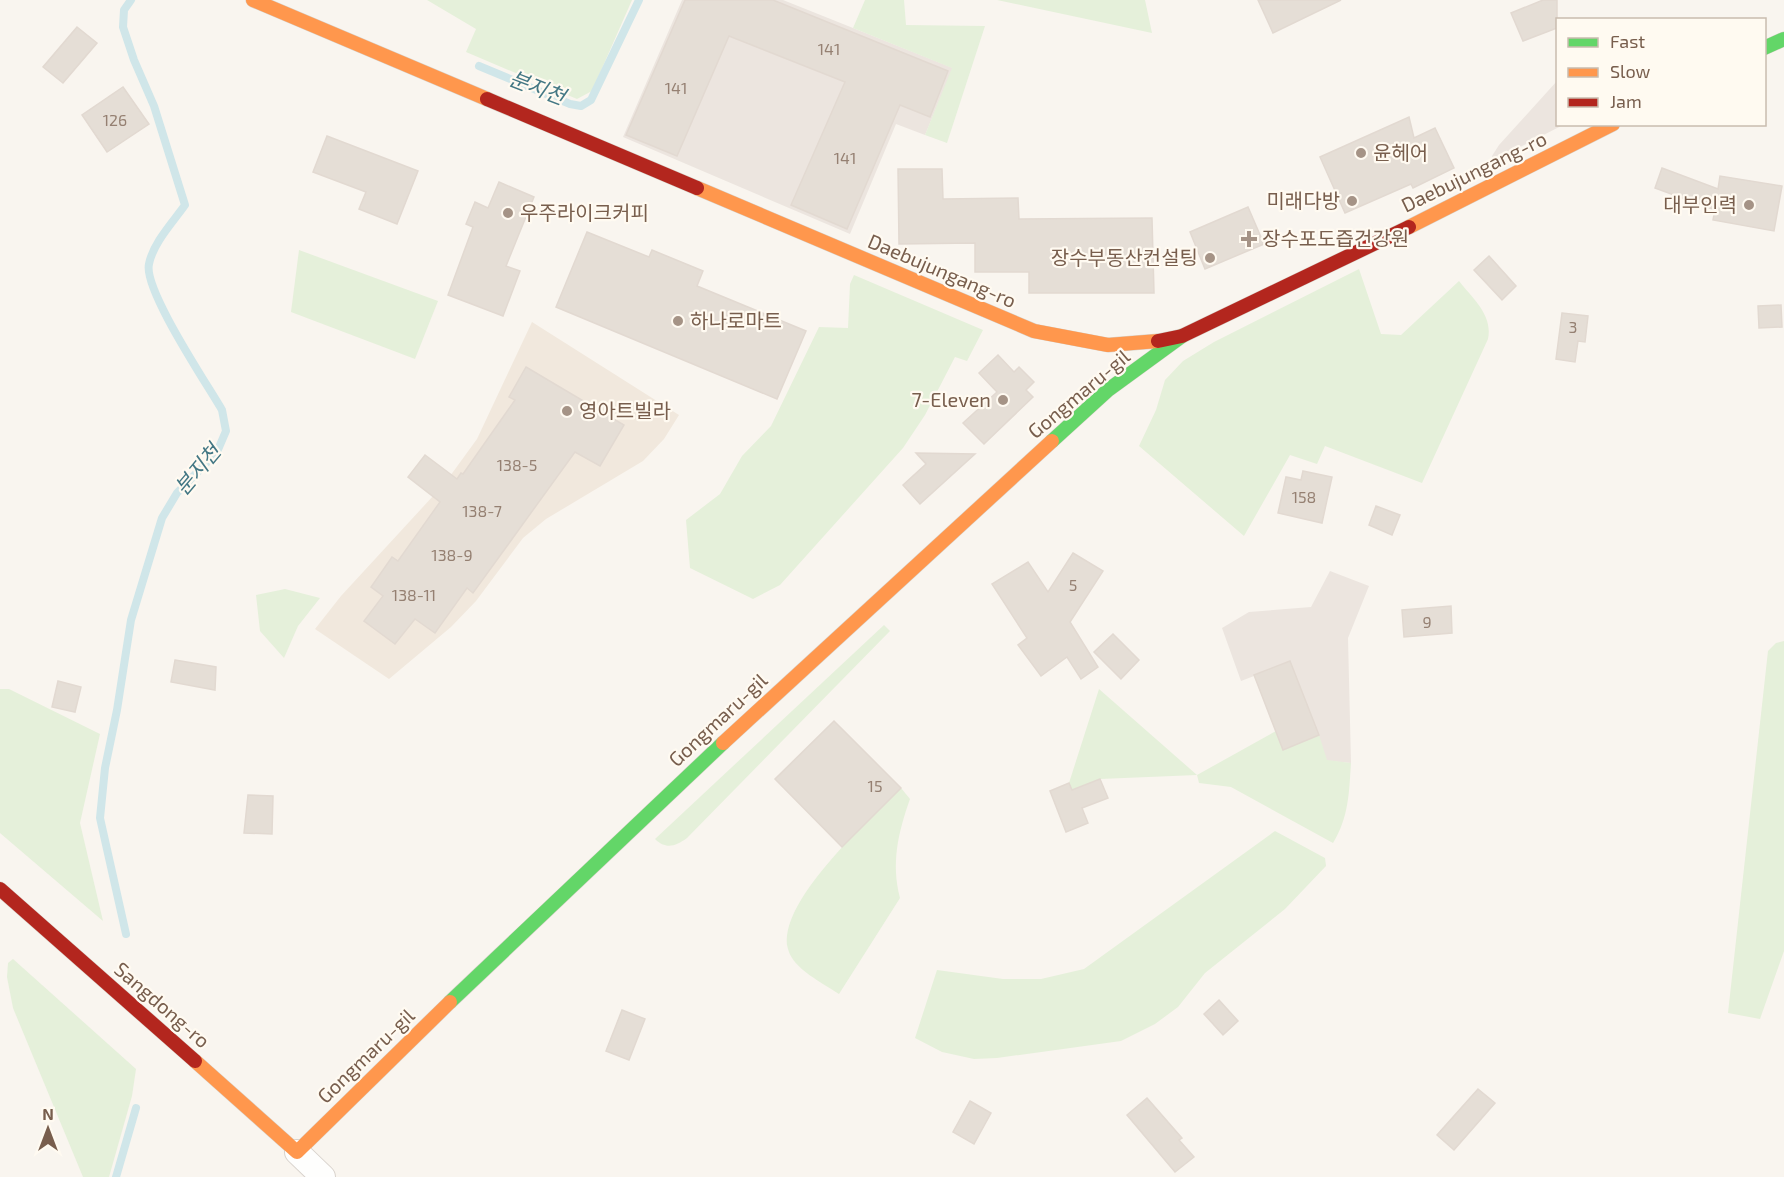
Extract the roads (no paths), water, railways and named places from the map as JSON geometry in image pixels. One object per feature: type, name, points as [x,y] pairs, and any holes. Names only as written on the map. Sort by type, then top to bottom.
[{"type":"street","name":"Daebujungang-ro","points":[[253,0],[1034,332],[1102,346],[1146,345],[1182,336],[1470,198],[1609,126]]},
{"type":"street","points":[[1766,47],[1784,39]]},
{"type":"street","name":"Gongmaru-gil","points":[[297,1152],[544,909],[1108,390],[1182,336]]},
{"type":"street","points":[[1102,346],[1112,367],[1108,390]]},
{"type":"street","name":"Sangdong-ro","points":[[0,889],[297,1152]]},
{"type":"street","points":[[297,1152],[323,1177]]},
{"type":"waterway","name":"분지천","points":[[126,934],[100,818],[105,768],[131,620],[162,518],[177,493],[217,452],[226,431],[222,410],[166,314],[150,276],[151,256],[164,233],[185,205],[154,106],[134,60],[123,27],[124,10],[131,0]]},
{"type":"waterway","name":"분지천","points":[[479,66],[570,104],[581,106],[591,100],[639,0]]},
{"type":"waterway","name":"분지천","points":[[116,1177],[136,1108]]},
{"type":"place","name":"윤헤어","points":[[1361,153]]},
{"type":"place","name":"미래다방","points":[[1352,201]]},
{"type":"place","name":"대부인력","points":[[1749,205]]},
{"type":"place","name":"우주라이크커피","points":[[508,213]]},
{"type":"place","name":"장수포도즙건강원","points":[[1249,239]]},
{"type":"place","name":"장수부동산컨설팅","points":[[1210,258]]},
{"type":"place","name":"하나로마트","points":[[678,321]]},
{"type":"place","name":"7-Eleven","points":[[1003,400]]},
{"type":"place","name":"영아트빌라","points":[[567,411]]}]
